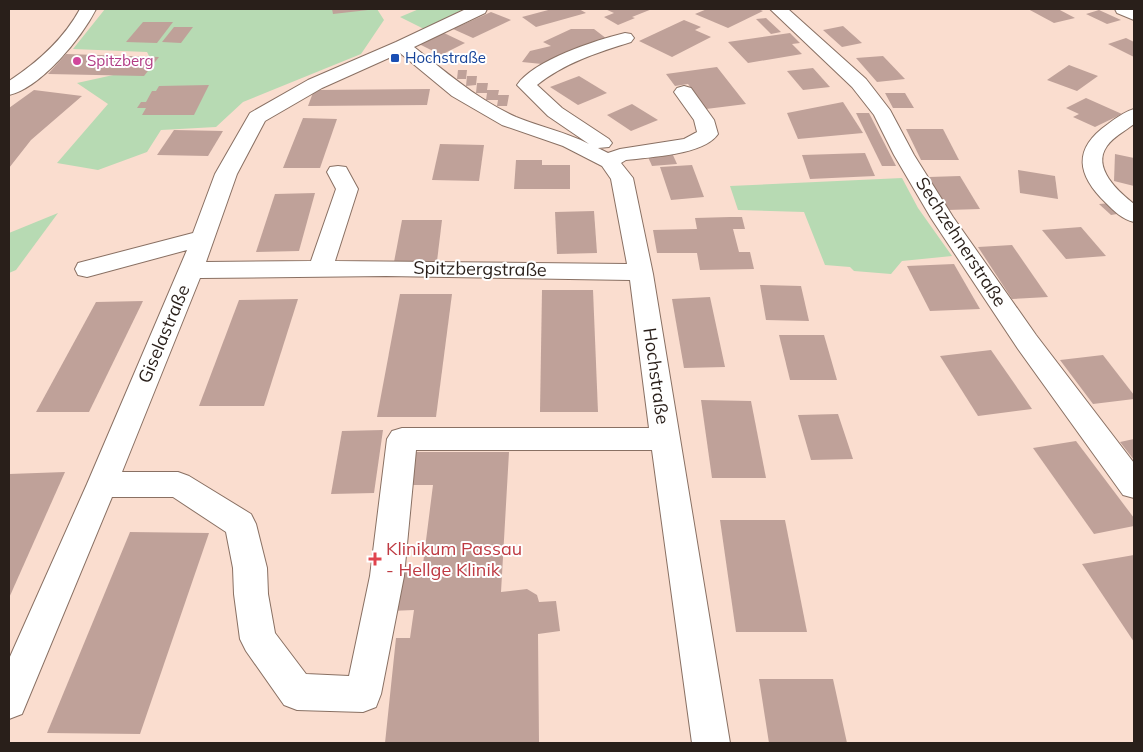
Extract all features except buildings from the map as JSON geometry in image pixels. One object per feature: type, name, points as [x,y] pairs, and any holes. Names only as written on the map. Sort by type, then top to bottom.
[{"type":"street","points":[[9,89],[33,74],[61,50],[81,25],[88,9]]},
{"type":"street","points":[[402,46],[479,9]]},
{"type":"street","name":"Sechzehnerstraße","points":[[778,9],[859,84],[883,114],[904,155],[942,218],[1027,342],[1134,486]]},
{"type":"street","points":[[1123,9],[1134,15]]},
{"type":"street","points":[[624,38],[596,48],[539,74],[526,85],[555,112],[615,159],[690,144],[708,134],[704,120],[684,92]]},
{"type":"street","name":"Hochstraße","points":[[402,46],[458,92],[509,121],[615,159],[622,178],[640,272],[711,743]]},
{"type":"street","name":"Giselastraße","points":[[9,701],[191,270],[226,174],[257,117],[315,84],[402,46]]},
{"type":"street","points":[[1134,115],[1102,140],[1094,150],[1091,160],[1095,173],[1104,186],[1113,197],[1134,215]]},
{"type":"street","points":[[320,269],[347,189],[338,172]]},
{"type":"street","points":[[87,269],[202,238]]},
{"type":"street","name":"Spitzbergstraße","points":[[191,270],[320,269],[640,272]]},
{"type":"street","points":[[102,484],[178,485],[240,524],[250,568],[251,594],[258,638],[297,692],[363,694],[387,576],[402,438],[664,439]]},
{"type":"green space","points":[[105,9],[377,9],[384,20],[361,54],[243,102],[216,127],[161,130],[147,152],[98,170],[57,163],[108,104],[77,83],[154,66],[147,52],[73,49]]},
{"type":"green space","points":[[419,9],[464,9],[424,29],[400,17]]},
{"type":"green space","points":[[902,178],[918,208],[952,256],[902,261],[891,274],[854,271],[850,267],[825,265],[804,212],[738,210],[730,186]]},
{"type":"green space","points":[[58,213],[16,270],[9,273],[9,233]]},
{"type":"place","name":"Hochstraße","points":[[395,58]]},
{"type":"place","name":"Spitzberg","points":[[77,61]]},
{"type":"place","name":"Klinikum Passau - Hellge Klinik","points":[[375,559]]}]
